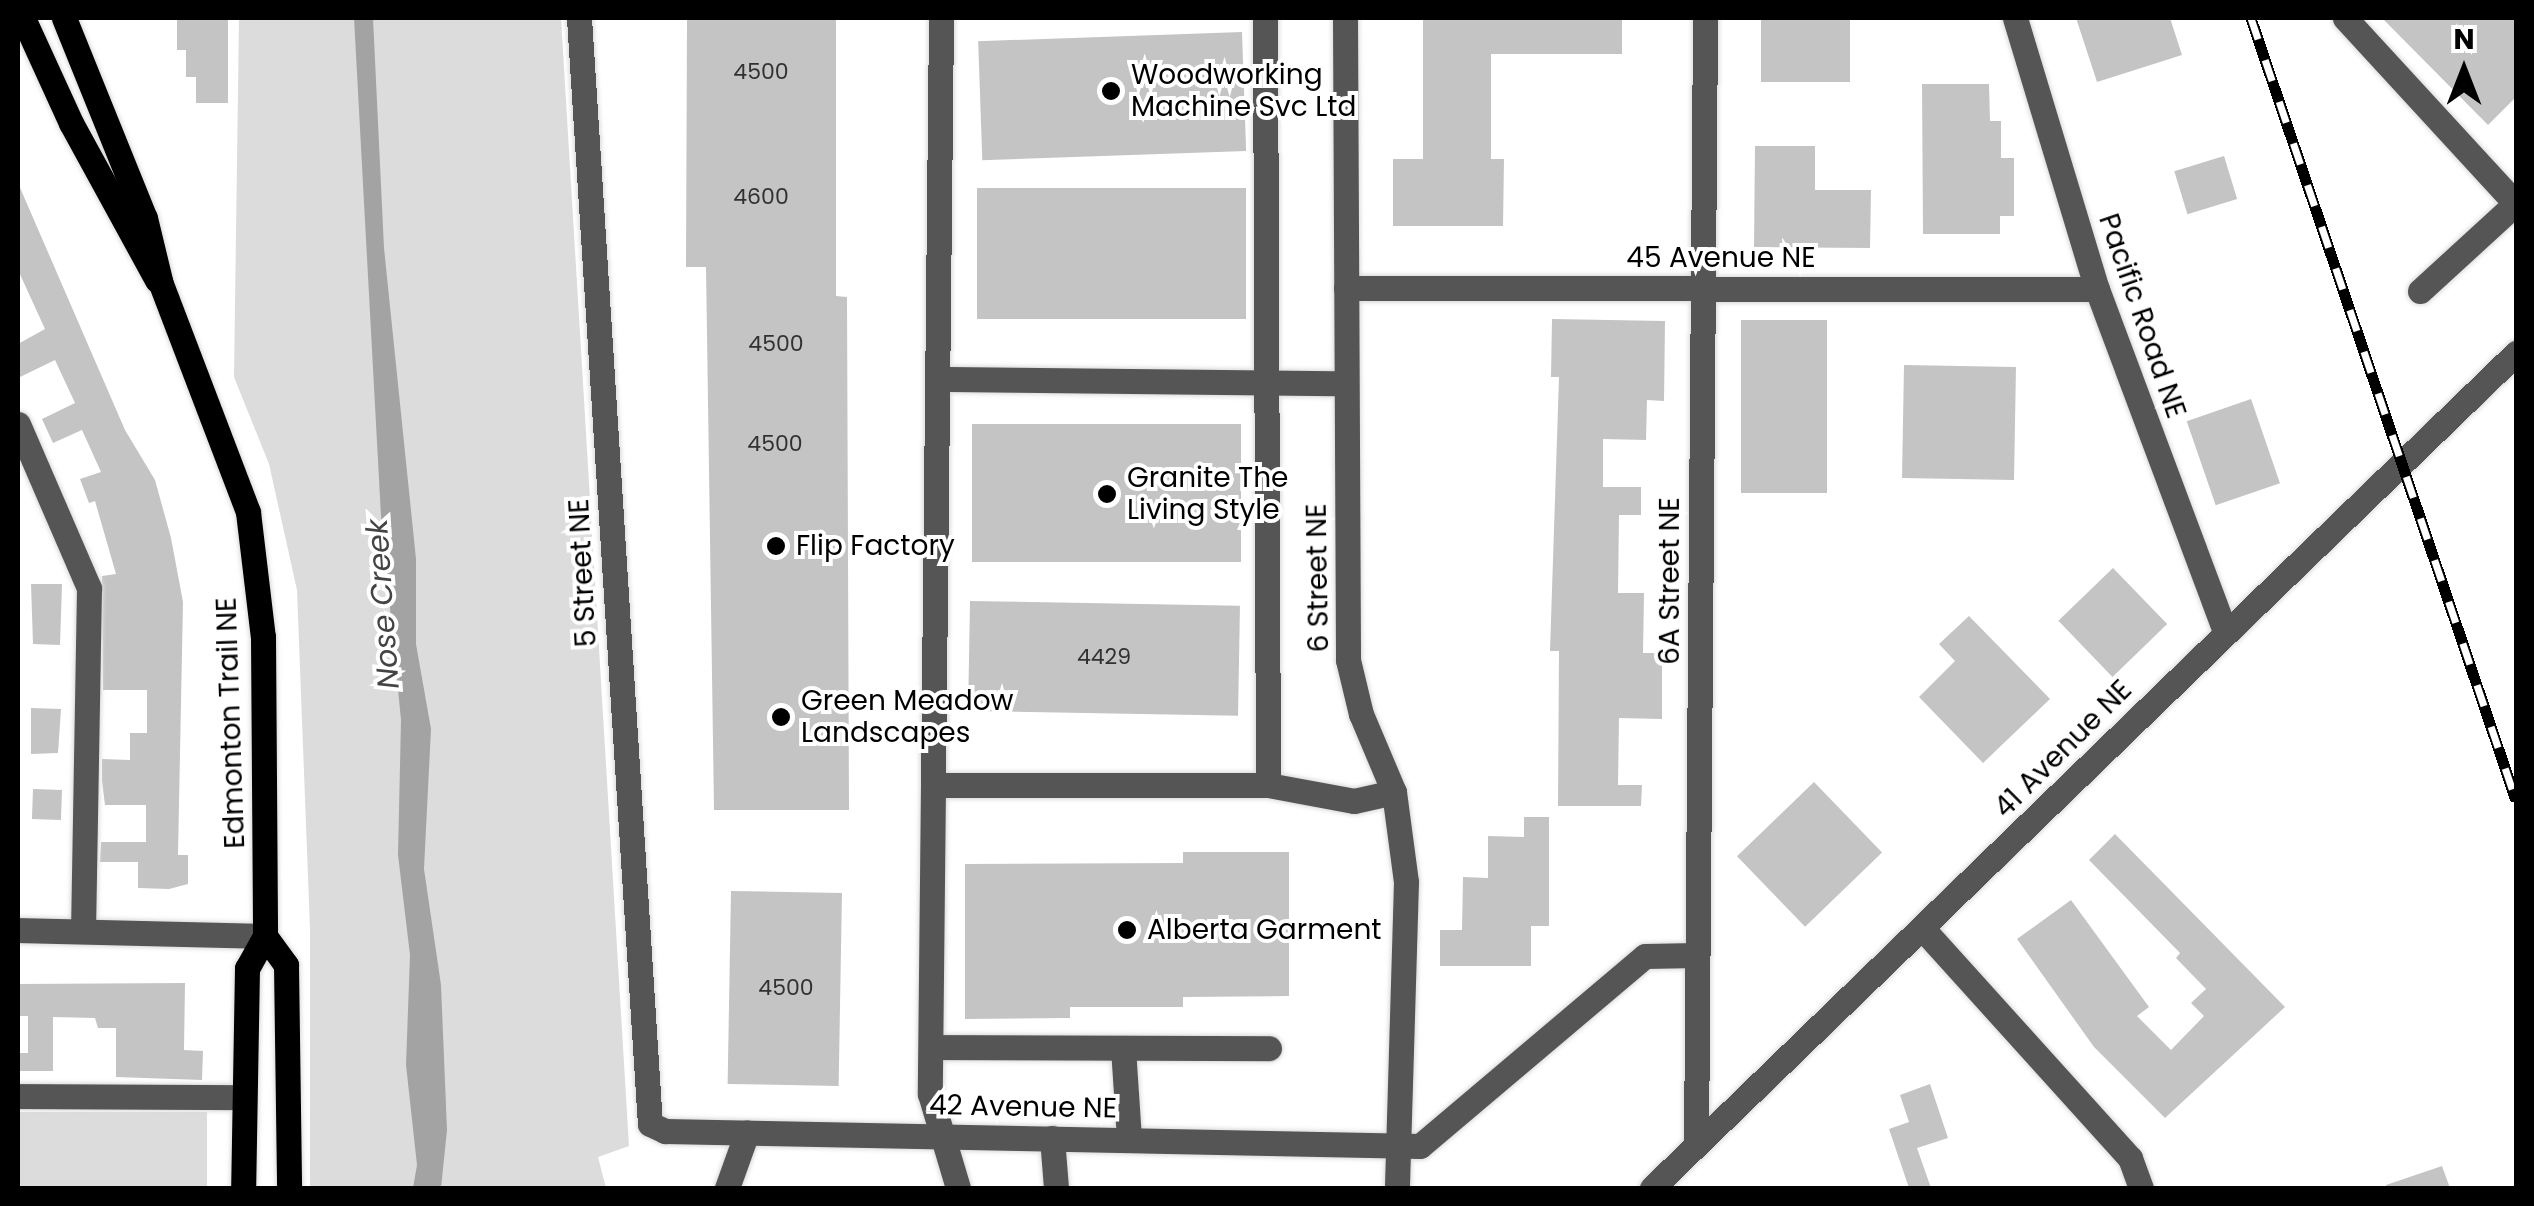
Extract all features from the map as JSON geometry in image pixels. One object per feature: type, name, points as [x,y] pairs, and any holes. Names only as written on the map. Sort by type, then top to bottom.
[{"type":"main road","name":"Edmonton Trail NE","points":[[23,18],[129,238],[161,284]]},
{"type":"main road","name":"Edmonton Trail NE","points":[[64,18],[145,218],[161,284],[248,512],[263,637],[265,936],[247,968],[243,1188]]},
{"type":"main road","name":"Edmonton Trail NE","points":[[265,936],[286,965],[289,1188]]},
{"type":"street","name":"5 Street NE","points":[[580,18],[650,1124]]},
{"type":"street","points":[[942,18],[930,1094],[958,1188]]},
{"type":"street","points":[[1265,18],[1268,785]]},
{"type":"street","name":"6 Street NE","points":[[1344,18],[1348,660],[1362,714],[1394,792],[1406,882],[1397,1188]]},
{"type":"street","name":"6A Street NE","points":[[1696,1145],[1705,18]]},
{"type":"street","name":"Pacific Road NE","points":[[2015,18],[2097,289],[2225,631]]},
{"type":"street","points":[[2345,18],[2516,203],[2420,291]]},
{"type":"street","name":"45 Avenue NE","points":[[1346,288],[2097,289]]},
{"type":"street","name":"41 Avenue NE","points":[[1667,1183],[1696,1145],[2516,353]]},
{"type":"street","points":[[938,378],[1346,382]]},
{"type":"street","points":[[18,424],[89,588],[83,931]]},
{"type":"street","points":[[934,785],[1268,785],[1354,801],[1394,792]]},
{"type":"street","points":[[1923,929],[2130,1158],[2141,1188]]},
{"type":"street","points":[[18,930],[265,936]]},
{"type":"street","points":[[1397,1144],[1420,1146],[1645,956],[1697,955]]},
{"type":"street","points":[[931,1047],[1269,1048]]},
{"type":"street","points":[[1124,1048],[1128,1139]]},
{"type":"street","points":[[18,1096],[242,1096]]},
{"type":"street","name":"42 Avenue NE","points":[[650,1124],[665,1131],[1397,1144]]},
{"type":"street","points":[[727,1188],[747,1132]]},
{"type":"street","points":[[1052,1138],[1056,1188]]},
{"type":"shaded area","points":[[239,18],[561,18],[629,1146],[598,1157],[606,1188],[310,1188],[310,929],[297,590],[269,464],[234,377]]},
{"type":"shaded area","points":[[354,18],[373,18],[384,248],[416,559],[416,644],[431,729],[424,869],[441,985],[447,1130],[441,1188],[413,1188],[417,1165],[406,1065],[410,955],[398,855],[401,720],[381,516]]},
{"type":"shaded area","points":[[18,1112],[207,1112],[207,1188],[18,1188]]},
{"type":"building","points":[[177,18],[228,18],[228,103],[196,103],[196,77],[186,77],[186,50],[177,50]]},
{"type":"building","points":[[687,18],[836,18],[836,296],[847,297],[849,810],[714,810],[706,267],[686,267]]},
{"type":"building","points":[[1423,18],[1622,18],[1622,54],[1491,54],[1491,159],[1504,159],[1503,226],[1393,226],[1393,159],[1423,159]]},
{"type":"building","points":[[1761,18],[1850,18],[1850,82],[1761,82]]},
{"type":"building","points":[[2076,18],[2170,18],[2182,55],[2097,82]]},
{"type":"building","points":[[2382,18],[2516,18],[2516,97],[2488,125]]},
{"type":"building","name":"Woodworking Machine Svc Ltd","points":[[1242,32],[1246,151],[982,160],[978,41]]},
{"type":"building","points":[[1922,84],[1989,84],[1990,121],[2001,121],[2001,158],[2014,158],[2014,216],[2000,216],[2000,234],[1923,234]]},
{"type":"building","points":[[1755,146],[1815,146],[1815,190],[1871,190],[1870,248],[1754,247]]},
{"type":"building","points":[[2224,156],[2237,199],[2187,214],[2174,171]]},
{"type":"building","points":[[18,183],[125,430],[155,480],[171,538],[183,602],[178,855],[188,855],[188,884],[169,889],[138,888],[138,862],[100,862],[101,842],[146,842],[146,805],[105,805],[102,759],[130,760],[130,733],[147,733],[147,690],[103,690],[102,576],[116,574],[95,501],[89,503],[80,479],[101,472],[82,430],[53,443],[42,419],[75,403],[55,360],[18,378],[18,344],[45,329],[18,270]]},
{"type":"building","points":[[977,188],[1246,188],[1246,319],[977,319]]},
{"type":"building","points":[[1552,319],[1665,321],[1664,401],[1647,400],[1646,440],[1603,439],[1603,487],[1641,487],[1641,515],[1619,515],[1618,593],[1644,593],[1643,653],[1662,653],[1662,719],[1619,718],[1618,785],[1642,785],[1641,806],[1558,806],[1559,651],[1550,651],[1559,377],[1551,377]]},
{"type":"building","points":[[1741,320],[1827,320],[1827,493],[1741,493]]},
{"type":"building","points":[[1904,365],[2016,367],[2014,480],[1902,478]]},
{"type":"building","points":[[2251,399],[2280,483],[2216,505],[2187,421]]},
{"type":"building","name":"Granite The Living Style","points":[[972,424],[1241,424],[1241,562],[972,562]]},
{"type":"building","points":[[2113,568],[2167,624],[2113,677],[2058,621]]},
{"type":"building","points":[[31,584],[62,584],[60,645],[33,644]]},
{"type":"building","points":[[970,601],[1240,606],[1238,716],[968,711]]},
{"type":"building","points":[[1969,616],[2050,699],[1983,763],[1919,697],[1955,661],[1939,644]]},
{"type":"building","points":[[31,708],[61,709],[58,753],[31,754]]},
{"type":"building","points":[[1814,782],[1882,852],[1805,927],[1737,856]]},
{"type":"building","points":[[33,789],[62,790],[61,820],[32,819]]},
{"type":"building","points":[[1524,817],[1549,817],[1549,926],[1531,926],[1531,966],[1440,966],[1440,930],[1462,930],[1463,877],[1488,878],[1488,836],[1524,837]]},
{"type":"building","points":[[2115,834],[2285,1007],[2165,1118],[2094,1047],[2017,939],[2071,900],[2149,1007],[2137,1016],[2171,1050],[2204,1016],[2191,1003],[2206,989],[2176,958],[2180,953],[2089,860]]},
{"type":"building","name":"Alberta Garment","points":[[1183,852],[1289,852],[1289,996],[1183,997],[1183,1007],[1070,1007],[1070,1018],[965,1019],[965,864],[1183,863]]},
{"type":"building","points":[[731,891],[842,893],[839,1086],[728,1084]]},
{"type":"building","points":[[185,983],[184,1050],[203,1051],[202,1080],[116,1077],[116,1028],[98,1028],[95,1018],[53,1017],[53,1071],[18,1071],[18,1053],[28,1053],[28,1016],[18,1016],[18,984]]},
{"type":"building","points":[[1930,1084],[1948,1138],[1917,1148],[1931,1188],[1909,1188],[1889,1129],[1909,1122],[1900,1095]]},
{"type":"building","points":[[2442,1166],[2450,1188],[2387,1188],[2386,1185]]},
{"type":"railway","points":[[2251,18],[2516,800]]},
{"type":"place","name":"Woodworking Machine Svc Ltd","points":[[1111,91]]},
{"type":"place","name":"Granite The Living Style","points":[[1107,494]]},
{"type":"place","name":"Flip Factory","points":[[776,546]]},
{"type":"place","name":"Green Meadow Landscapes","points":[[781,717]]},
{"type":"place","name":"Alberta Garment","points":[[1127,930]]},
{"type":"water label","name":"Nose Creek","points":[[383,604]]}]
